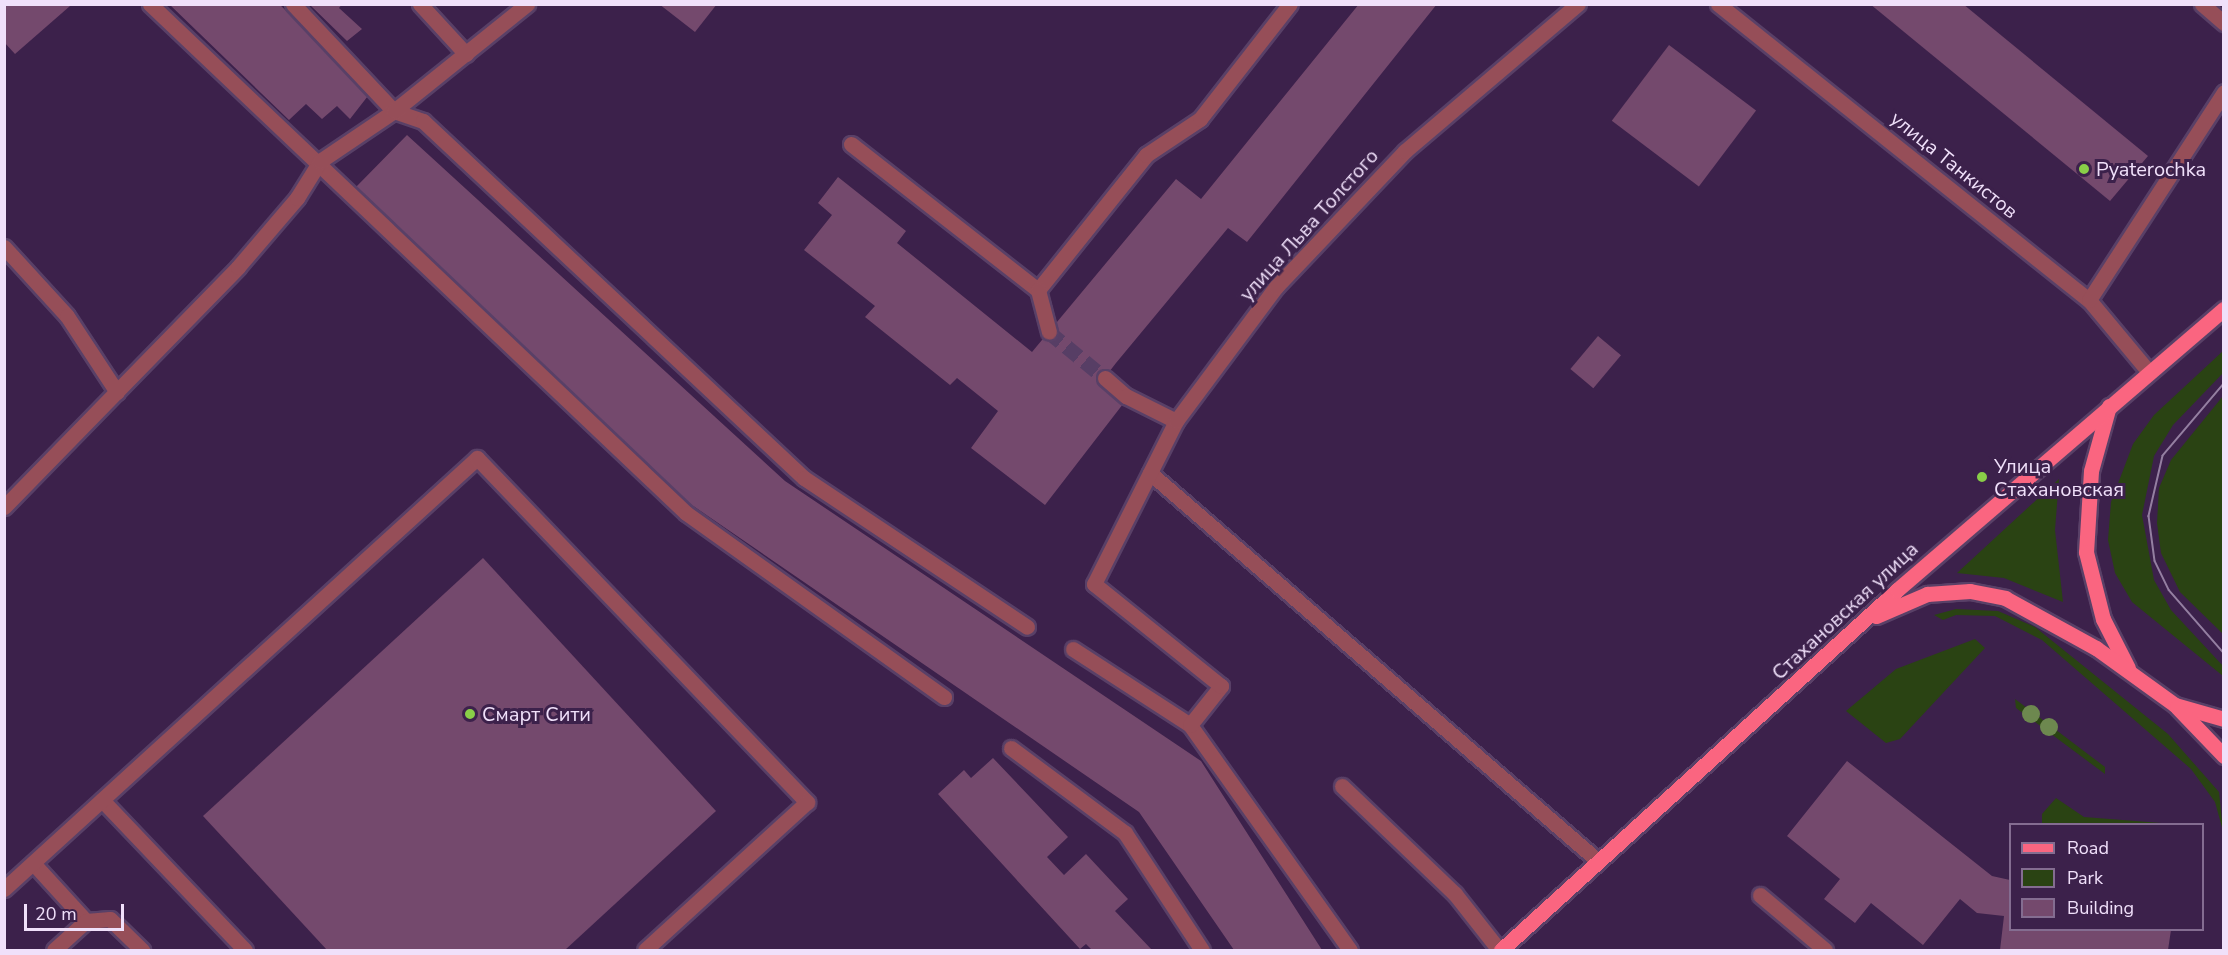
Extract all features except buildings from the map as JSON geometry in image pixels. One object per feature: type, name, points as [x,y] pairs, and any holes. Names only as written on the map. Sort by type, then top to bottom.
[{"type":"main road","name":"Стахановская улица","points":[[1500,951],[1851,632],[2223,309]]},
{"type":"main road","points":[[2109,406],[2091,471],[2086,552],[2103,620],[2129,670]]},
{"type":"main road","points":[[1851,632],[1906,600],[1978,592],[2022,606],[2129,670],[2175,705],[2223,756]]},
{"type":"main road","points":[[2175,705],[2223,719]]},
{"type":"street","points":[[150,4],[320,161],[686,513],[944,697]]},
{"type":"street","points":[[292,4],[394,111],[423,121],[804,478],[1027,627]]},
{"type":"street","points":[[420,4],[466,54]]},
{"type":"street","points":[[4,507],[244,261],[320,161],[394,111],[527,4]]},
{"type":"street","points":[[1038,290],[1146,155],[1200,119],[1290,4]]},
{"type":"street","name":"улица Льва Толстого","points":[[1190,725],[1221,686],[1094,584],[1176,421],[1276,287],[1405,151],[1578,4]]},
{"type":"street","name":"улица Танкистов","points":[[1718,4],[2090,300],[2149,372]]},
{"type":"street","points":[[2202,4],[2223,23]]},
{"type":"street","points":[[2090,300],[2223,92]]},
{"type":"street","points":[[851,144],[1038,290],[1049,332]]},
{"type":"street","points":[[4,247],[67,316],[117,392]]},
{"type":"street","points":[[1105,378],[1126,396],[1176,421]]},
{"type":"street","points":[[4,890],[477,458],[807,802],[645,951]]},
{"type":"street","points":[[1150,473],[1598,861]]},
{"type":"street","points":[[1073,649],[1190,725],[1350,951]]},
{"type":"street","points":[[1011,748],[1125,833],[1202,951]]},
{"type":"street","points":[[1342,786],[1455,894],[1500,951]]},
{"type":"street","points":[[102,800],[245,951]]},
{"type":"street","points":[[37,860],[86,921]]},
{"type":"street","points":[[1760,895],[1825,951]]},
{"type":"street","points":[[54,951],[86,921],[110,919],[142,951]]},
{"type":"green space","points":[[2223,351],[2223,373],[2173,425],[2154,456],[2142,515],[2154,580],[2171,610],[2223,666],[2223,676],[2132,602],[2115,573],[2108,540],[2111,502],[2133,444],[2154,415]]},
{"type":"green space","points":[[2223,396],[2223,634],[2180,592],[2161,553],[2157,523],[2159,488],[2171,460]]},
{"type":"green space","points":[[2059,479],[2055,530],[2063,602],[2004,578],[1957,573]]},
{"type":"green space","points":[[1956,609],[1998,611],[2035,627],[2168,734],[2219,792],[2223,831],[2215,802],[2191,769],[2042,640],[1995,616],[1956,615],[1943,620],[1934,615]]},
{"type":"green space","points":[[1975,639],[1985,648],[1900,739],[1886,743],[1846,711],[1896,669]]},
{"type":"green space","points":[[2015,699],[2105,767],[2105,774],[2016,708]]},
{"type":"green space","points":[[2056,798],[2084,817],[2161,823],[2042,823],[2042,814]]},
{"type":"tunnel","points":[[1049,332],[1105,378]]},
{"type":"tram line","points":[[2224,384],[2163,456],[2149,516],[2155,561],[2169,590],[2224,653]]},
{"type":"place","name":"Pyaterochka","points":[[2084,169]]},
{"type":"place","name":"Улица Стахановская","points":[[1982,477]]},
{"type":"place","name":"Смарт Сити","points":[[470,714]]}]
